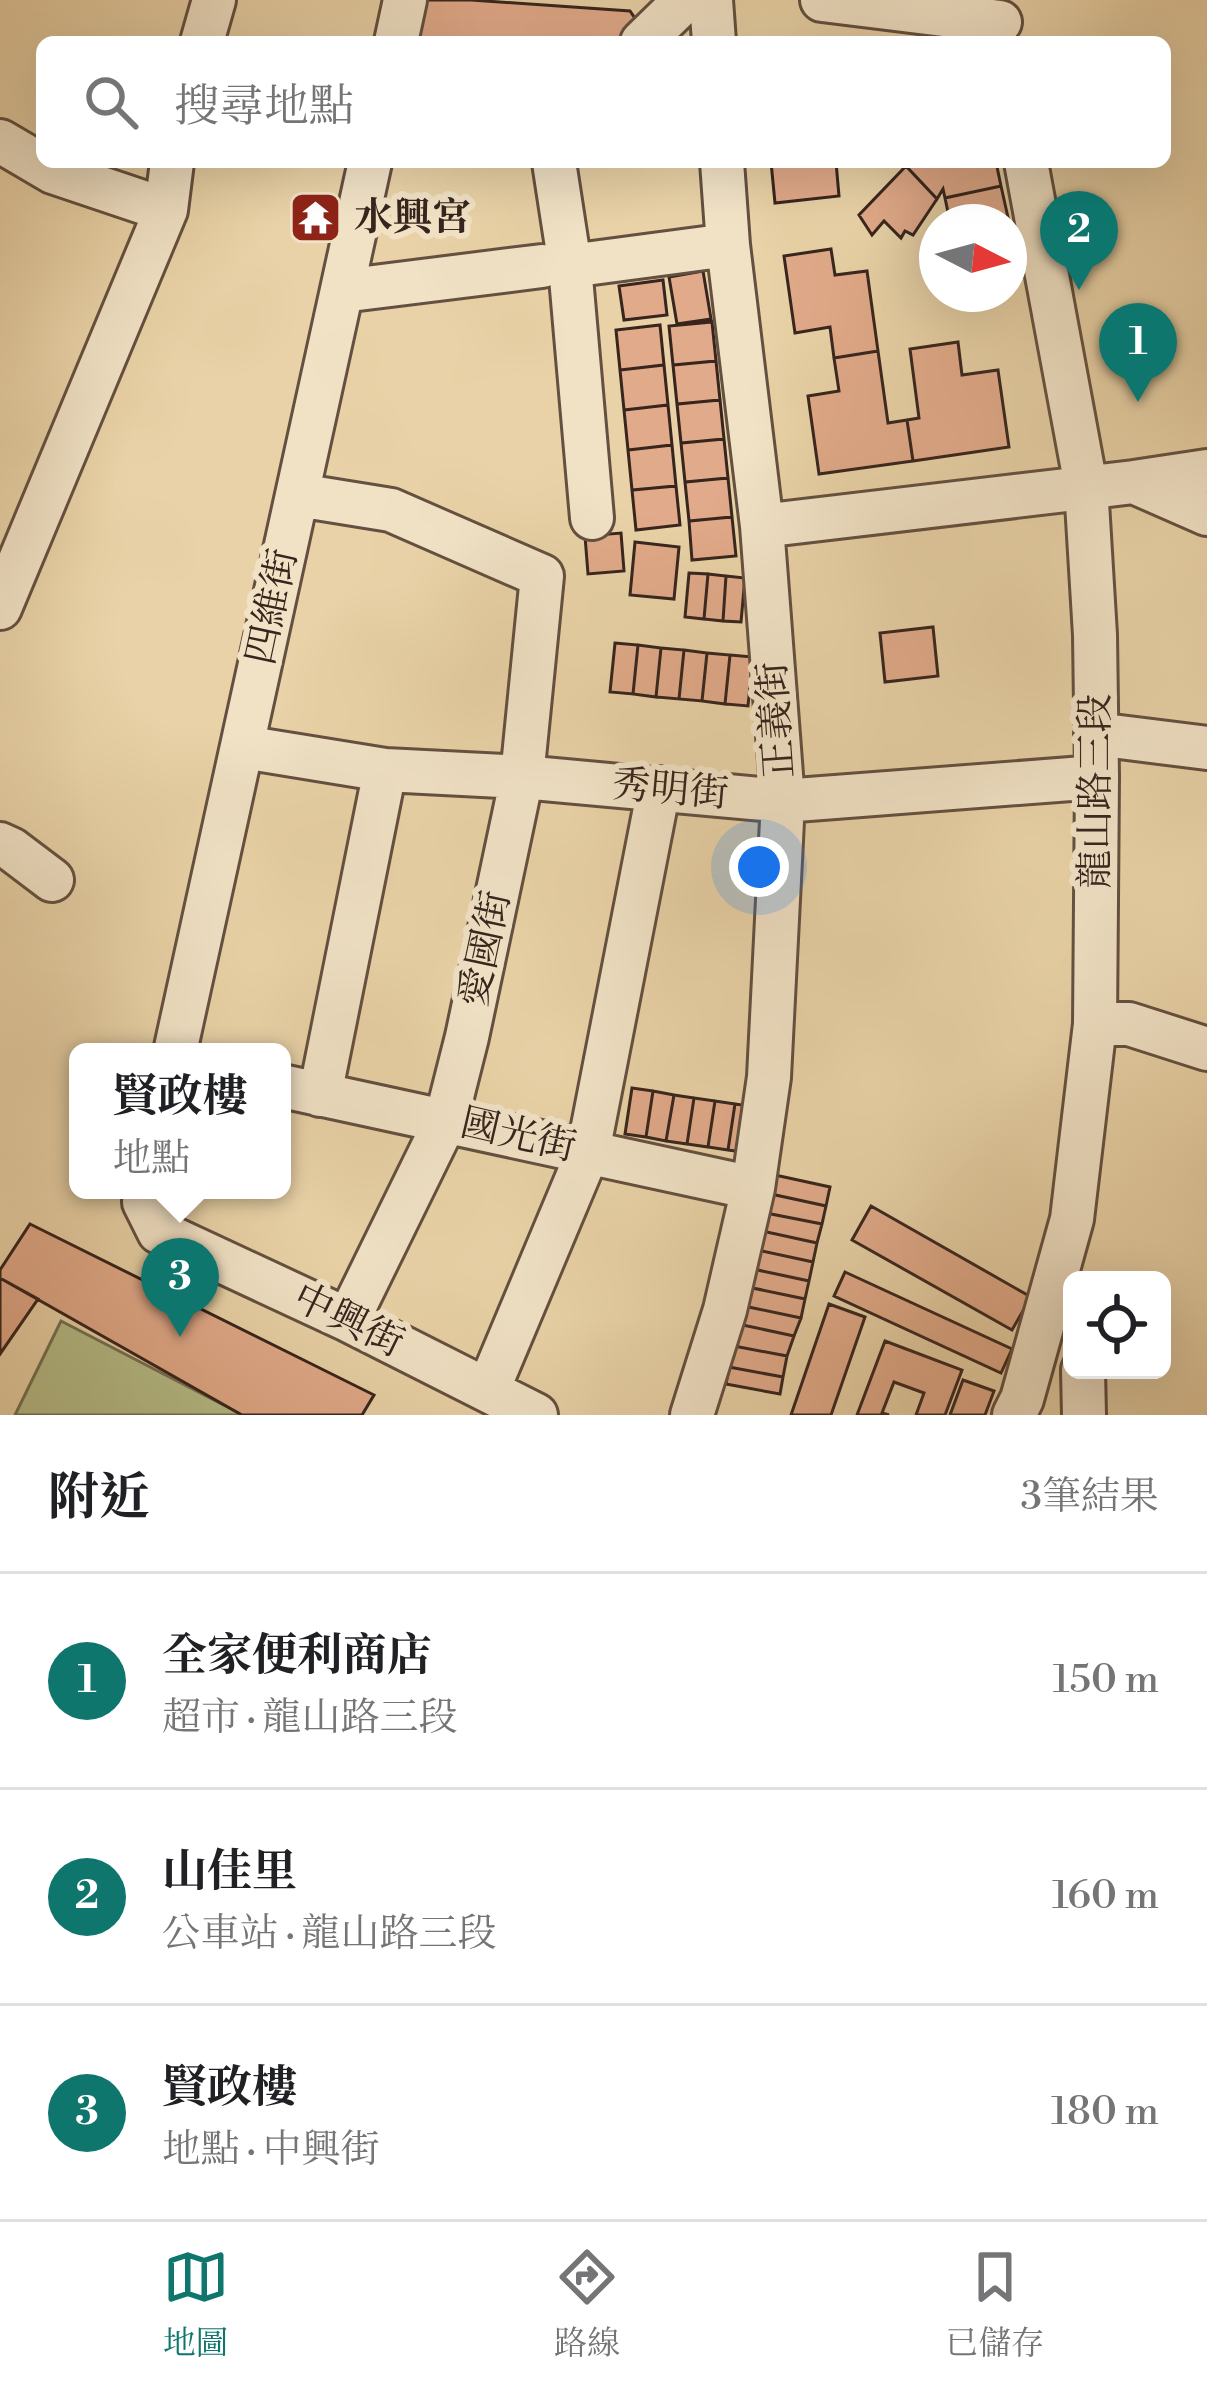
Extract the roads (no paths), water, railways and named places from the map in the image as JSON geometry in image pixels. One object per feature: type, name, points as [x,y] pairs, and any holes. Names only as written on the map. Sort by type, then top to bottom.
[{"type":"street","points":[[204,36],[214,0]]},
{"type":"street","points":[[397,36],[405,0]]},
{"type":"street","points":[[648,36],[678,7],[679,0]]},
{"type":"street","points":[[711,0],[714,36]]},
{"type":"street","points":[[822,0],[1000,21]]},
{"type":"street","points":[[0,141],[36,162]]},
{"type":"street","points":[[45,168],[166,210]]},
{"type":"street","points":[[0,608],[166,210],[171,168]]},
{"type":"street","name":"四維街","points":[[177,1043],[369,168]]},
{"type":"street","points":[[554,168],[556,266],[592,518]]},
{"type":"street","name":"正義街","points":[[692,1415],[725,1310],[753,1189],[769,1077],[783,801],[762,526],[722,168]]},
{"type":"street","name":"龍山路三段","points":[[1014,1415],[1072,1219],[1095,1024],[1095,635],[1086,486],[1027,168]]},
{"type":"street","points":[[342,291],[728,245]]},
{"type":"street","points":[[762,526],[1207,471]]},
{"type":"street","points":[[1134,482],[1207,514]]},
{"type":"street","name":"愛國街","points":[[298,495],[391,510],[542,576],[522,777],[446,1120],[348,1319]]},
{"type":"street","points":[[1096,734],[1207,748]]},
{"type":"street","name":"秀明街","points":[[243,747],[385,770],[522,777],[783,801],[1097,777]]},
{"type":"street","points":[[301,1090],[385,770]]},
{"type":"street","points":[[488,1390],[588,1152],[659,788]]},
{"type":"street","points":[[0,844],[52,880]]},
{"type":"street","points":[[1095,1024],[1129,1024],[1207,1049]]},
{"type":"street","name":"國光街","points":[[301,1090],[753,1189]]},
{"type":"street","name":"中興街","points":[[145,1199],[159,1232],[348,1319],[534,1415]]},
{"type":"street","points":[[1072,1219],[1077,1271]]},
{"type":"street","points":[[1083,1379],[1084,1415]]},
{"type":"place","name":"水興宮","points":[[315,218]]},
{"type":"place","name":"山佳里","points":[[1079,290]]},
{"type":"place","name":"全家便利商店","points":[[1138,402]]},
{"type":"place","name":"賢政樓","points":[[180,1337]]}]
